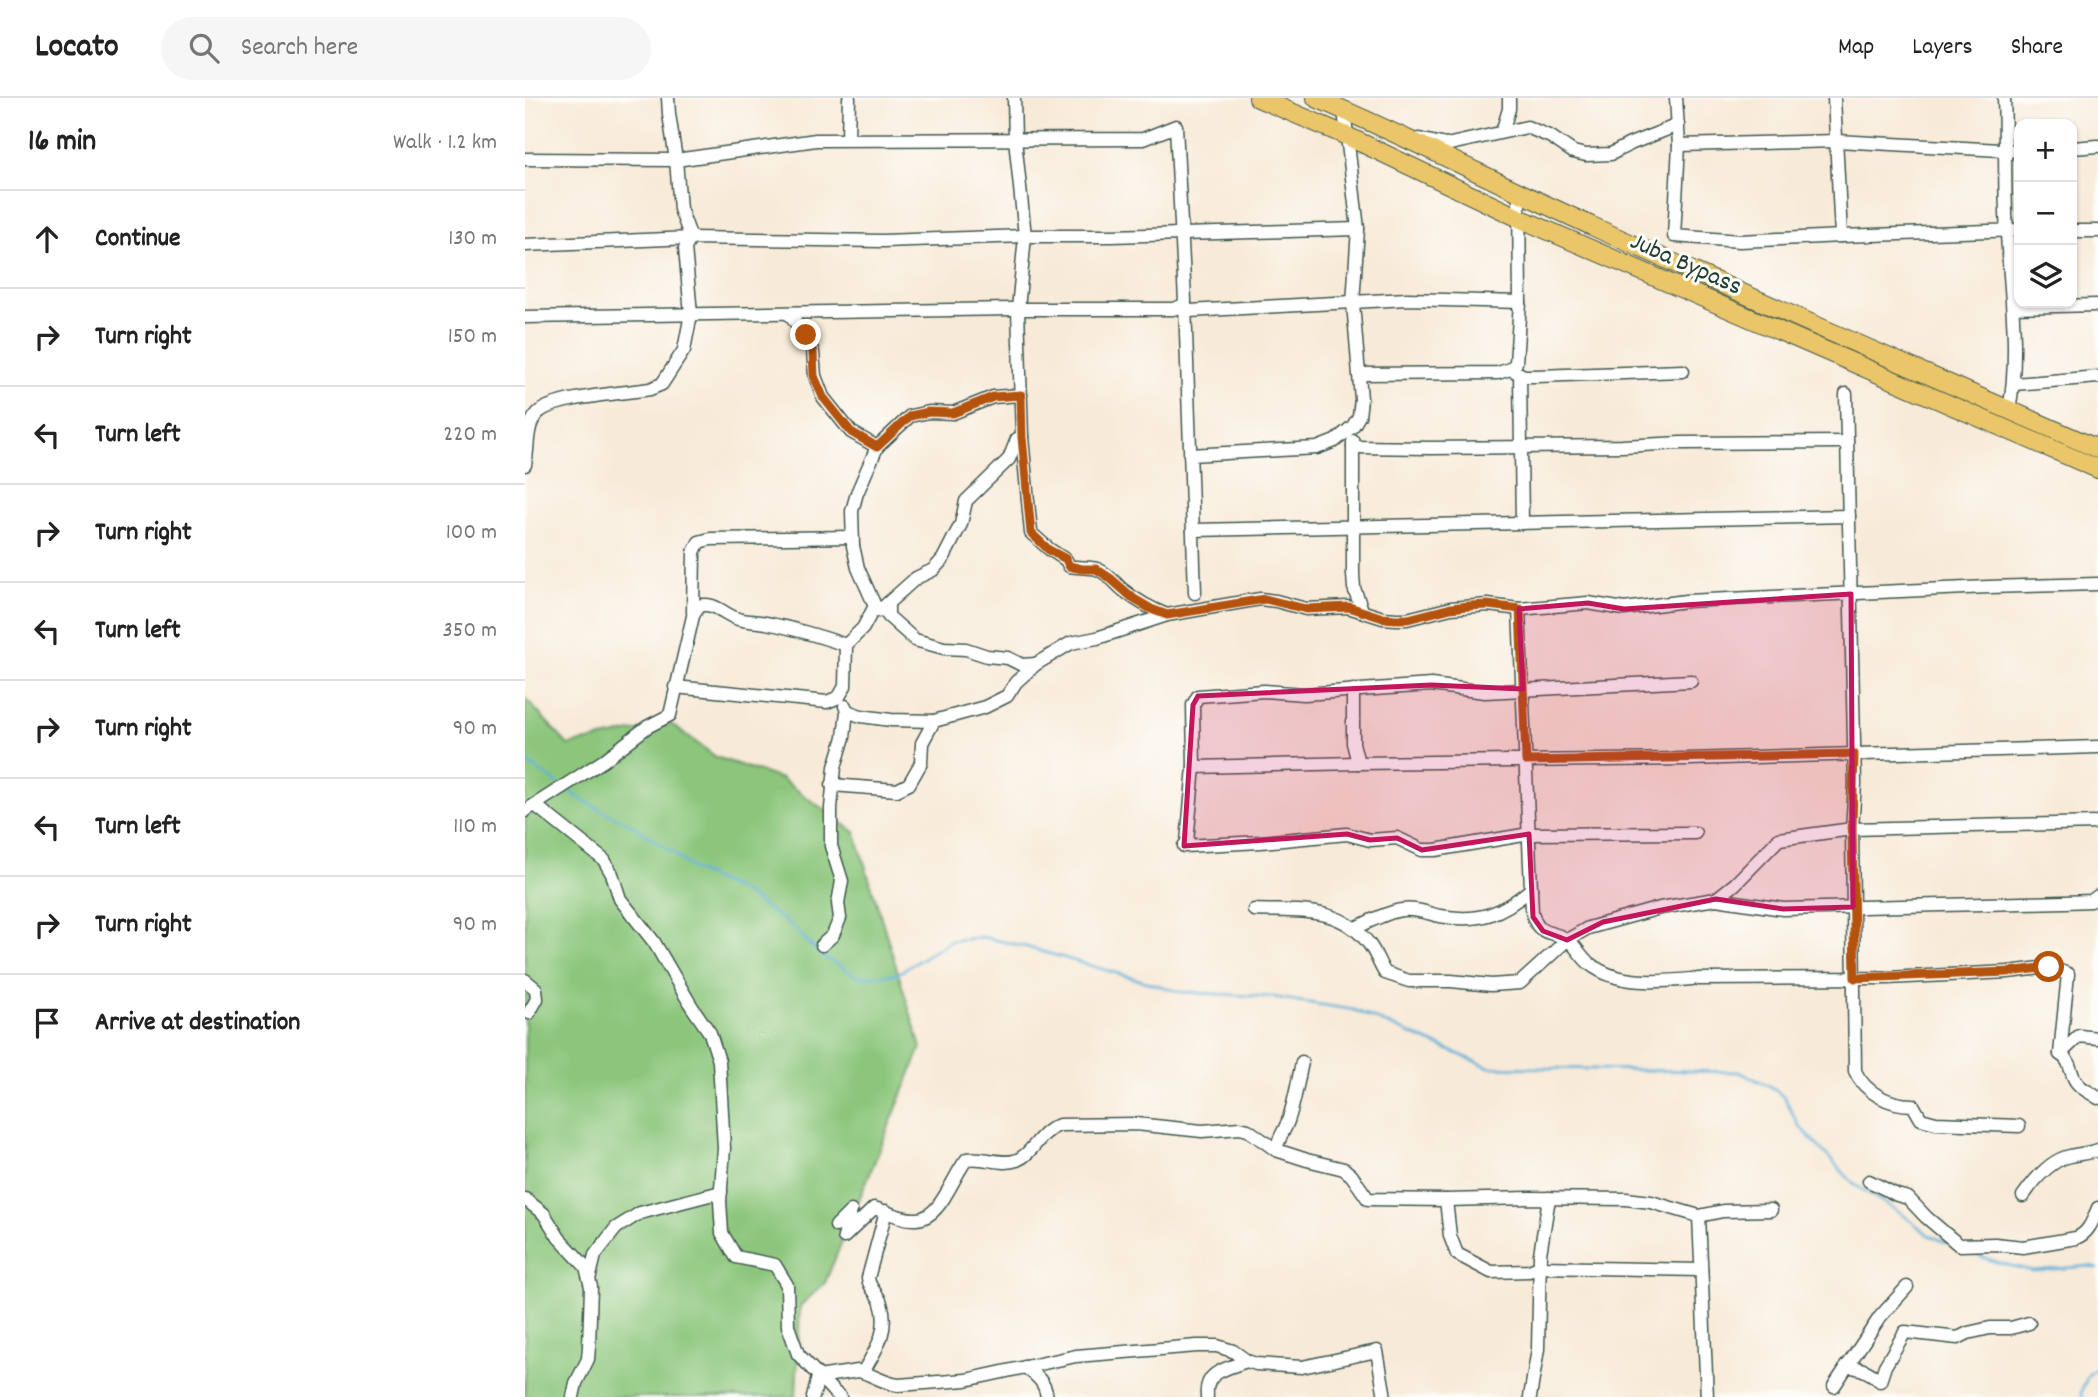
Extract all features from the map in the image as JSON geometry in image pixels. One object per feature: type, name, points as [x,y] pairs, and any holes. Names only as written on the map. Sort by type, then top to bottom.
[{"type":"main road","name":"Juba Bypass","points":[[1258,98],[1347,136],[1519,218],[2098,469]]},
{"type":"main road","name":"Juba Bypass","points":[[1331,103],[1519,193],[1838,337],[2098,449]]},
{"type":"street","points":[[668,98],[680,209],[691,238]]},
{"type":"street","points":[[848,139],[849,98]]},
{"type":"street","points":[[1014,98],[1015,139],[1025,236],[1018,309],[1022,437],[1031,533],[1049,550],[1066,559],[1069,566],[1096,569],[1134,599],[1167,615]]},
{"type":"street","points":[[1502,132],[1509,109],[1509,98]]},
{"type":"street","points":[[1676,98],[1679,145],[1674,236],[1740,241],[2013,230]]},
{"type":"street","points":[[1834,98],[1841,236]]},
{"type":"street","points":[[2004,98],[2013,151],[2014,384],[2009,410]]},
{"type":"street","points":[[1190,455],[1317,448],[1335,441],[1353,426],[1359,416],[1360,374],[1353,303],[1358,229],[1347,136],[1331,103]]},
{"type":"street","points":[[1402,136],[1446,145],[1517,127],[1527,127],[1536,129],[1573,152],[1586,155],[1611,154],[1678,125]]},
{"type":"street","points":[[525,159],[676,160],[815,140],[1143,139],[1176,126],[1187,306],[1195,593]]},
{"type":"street","points":[[1679,145],[1837,141],[2013,151]]},
{"type":"street","points":[[2077,148],[2098,146]]},
{"type":"street","points":[[1519,193],[1520,302],[1515,372],[1521,446],[1522,523]]},
{"type":"street","points":[[525,245],[691,238],[883,241],[1358,229]]},
{"type":"street","points":[[2077,231],[2098,231]]},
{"type":"street","points":[[525,465],[529,430],[538,413],[554,403],[650,389],[662,384],[684,350],[691,314],[685,248],[691,238]]},
{"type":"street","points":[[525,317],[1173,309],[1182,306],[1353,303],[1407,299],[1520,302]]},
{"type":"street","points":[[2013,307],[2098,305]]},
{"type":"street","points":[[789,314],[806,335],[813,352],[814,376],[823,397],[851,432],[877,447]]},
{"type":"street","points":[[1360,374],[1515,372],[1536,376],[1683,371]]},
{"type":"street","points":[[2014,384],[2098,377]]},
{"type":"street","points":[[1846,394],[1854,754],[1852,829],[1855,1071],[1861,1084],[1870,1092],[1900,1105],[1913,1105],[1921,1119],[1936,1123],[2019,1126]]},
{"type":"street","points":[[1021,395],[993,397],[953,413],[929,412],[910,416],[877,447],[857,493],[852,511],[852,537],[858,568],[879,611],[916,578],[933,570],[943,559],[961,524],[966,500],[1009,459],[1017,439],[1022,437]]},
{"type":"street","points":[[1353,426],[1354,588],[1362,610]]},
{"type":"street","points":[[1353,447],[1847,442]]},
{"type":"street","points":[[1193,530],[1849,516]]},
{"type":"street","points":[[693,616],[694,552],[699,542],[710,539],[852,537]]},
{"type":"street","points":[[839,697],[848,711],[861,716],[934,722],[985,707],[1007,696],[1016,682],[1035,664],[1071,643],[1097,638],[1167,615],[1265,599],[1306,609],[1349,607],[1383,618],[1408,619],[1451,608],[1488,605],[1520,609],[1588,603],[1624,609],[1686,601],[2098,584]]},
{"type":"street","points":[[840,1397],[798,1354],[788,1326],[787,1285],[775,1265],[736,1257],[722,1233],[724,1148],[719,1061],[711,1033],[692,1007],[654,942],[620,899],[604,860],[530,808],[603,761],[647,727],[670,715],[693,616],[698,606],[706,603],[725,615],[747,622],[768,623],[846,645]]},
{"type":"street","points":[[888,603],[888,615],[915,640],[944,648],[966,649],[987,656],[1008,658],[1022,665],[1035,664]]},
{"type":"street","points":[[675,687],[828,702],[839,697],[845,687],[846,645],[863,628],[875,607]]},
{"type":"street","points":[[1520,609],[1532,912],[1537,926],[1543,931],[1567,940],[1591,965],[1625,979],[1662,981],[1855,978],[2008,972],[2049,967],[2068,974],[2060,1054]]},
{"type":"street","points":[[1691,681],[1485,692],[1431,685],[1304,694],[1264,691],[1198,696],[1192,705],[1194,767],[1189,830],[1184,846],[1347,834],[1370,840],[1397,838],[1422,850],[1435,850],[1529,834],[1695,833]]},
{"type":"street","points":[[1353,690],[1353,743],[1358,762]]},
{"type":"street","points":[[822,945],[833,935],[840,918],[838,903],[842,881],[831,846],[832,785],[848,711]]},
{"type":"street","points":[[832,785],[897,790],[909,784],[921,763],[922,743],[934,722]]},
{"type":"street","points":[[1194,767],[2098,747]]},
{"type":"street","points":[[1716,899],[1735,884],[1779,839],[1852,829],[2098,823]]},
{"type":"street","points":[[1355,928],[1400,910],[1459,918],[1492,915],[1513,905],[1531,888]]},
{"type":"street","points":[[1254,910],[1323,914],[1342,919],[1355,928],[1371,947],[1385,973],[1409,981],[1491,985],[1520,983],[1567,940],[1603,922],[1660,908],[1716,899],[1783,909],[2091,901],[2098,896]]},
{"type":"street","points":[[1505,909],[1515,910],[1534,920]]},
{"type":"street","points":[[525,980],[536,989],[537,999],[529,1013]]},
{"type":"street","points":[[2060,1054],[2078,1036],[2098,1038]]},
{"type":"street","points":[[2060,1054],[2070,1064],[2078,1085],[2098,1098]]},
{"type":"street","points":[[1276,1150],[1278,1137],[1287,1125],[1290,1115],[1302,1062]]},
{"type":"street","points":[[837,1226],[851,1210],[844,1237],[874,1208],[917,1219],[927,1217],[937,1209],[967,1159],[1003,1162],[1021,1158],[1048,1129],[1059,1125],[1136,1124],[1202,1131],[1240,1128],[1248,1130],[1276,1150],[1344,1169],[1369,1199],[1640,1200],[1699,1216],[1723,1211],[1771,1210]]},
{"type":"street","points":[[2023,1196],[2038,1176],[2067,1156],[2084,1155],[2098,1150]]},
{"type":"street","points":[[1870,1181],[1908,1198],[1959,1245],[1995,1244],[2023,1247],[2076,1238],[2084,1235],[2098,1208]]},
{"type":"street","points":[[589,1280],[596,1255],[616,1228],[640,1213],[721,1192]]},
{"type":"street","points":[[1530,1397],[1538,1349],[1539,1267],[1549,1198]]},
{"type":"street","points":[[525,1199],[544,1214],[559,1238],[586,1267],[591,1287],[588,1359],[576,1383],[573,1397]]},
{"type":"street","points":[[1446,1200],[1450,1236],[1457,1254],[1491,1272],[1529,1271],[1539,1267],[1701,1270]]},
{"type":"street","points":[[863,1372],[878,1347],[884,1329],[881,1302],[870,1288],[868,1279],[886,1211]]},
{"type":"street","points":[[1699,1216],[1707,1397]]},
{"type":"street","points":[[1835,1386],[1880,1317],[1907,1287]]},
{"type":"street","points":[[1846,1366],[1859,1367],[1880,1381],[1885,1366],[1905,1332],[1958,1338],[1990,1328],[2011,1328],[2029,1323]]},
{"type":"street","points":[[818,1377],[863,1372],[898,1385],[966,1380],[1076,1356],[1197,1346],[1217,1346],[1256,1364],[1302,1367],[1377,1351],[1385,1397]]},
{"type":"street","points":[[1207,1397],[1209,1379],[1220,1371],[1247,1362]]},
{"type":"street","points":[[1025,1367],[1043,1382],[1047,1397]]},
{"type":"street","points":[[813,1397],[818,1377]]},
{"type":"highlighted area","points":[[1851,594],[1853,907],[1783,909],[1716,899],[1603,922],[1567,940],[1543,931],[1533,917],[1529,834],[1422,850],[1397,838],[1370,840],[1347,834],[1184,846],[1193,705],[1198,696],[1431,685],[1523,689],[1519,609],[1588,603],[1624,609]]},
{"type":"green space","points":[[525,698],[568,745],[671,724],[716,757],[781,779],[855,832],[921,1048],[825,1283],[800,1306],[796,1397],[525,1397]]},
{"type":"waterway","points":[[525,761],[560,785]]},
{"type":"waterway","points":[[565,789],[632,825],[674,853],[692,869],[744,893],[789,924],[822,956],[859,977],[897,974],[950,941],[982,937],[1023,946],[1181,992],[1272,997],[1354,1010],[1489,1067],[1739,1072],[1770,1086],[1785,1098],[1799,1126],[1855,1185],[1902,1214],[1929,1235],[1948,1243]]},
{"type":"waterway","points":[[1963,1250],[1999,1263],[2033,1271],[2089,1266],[2098,1268]]},
{"type":"waterway","points":[[2082,1397],[2088,1375],[2098,1367]]},
{"type":"route","points":[[806,335],[813,352],[814,376],[823,397],[851,432],[877,447],[910,416],[929,412],[953,413],[993,397],[1021,395],[1031,533],[1049,550],[1066,559],[1069,566],[1096,569],[1151,609],[1167,615],[1265,599],[1297,608],[1349,607],[1383,618],[1408,619],[1469,606],[1488,605],[1520,609],[1526,761],[1854,754],[1852,829],[1855,978],[1925,977],[2049,967]]}]
